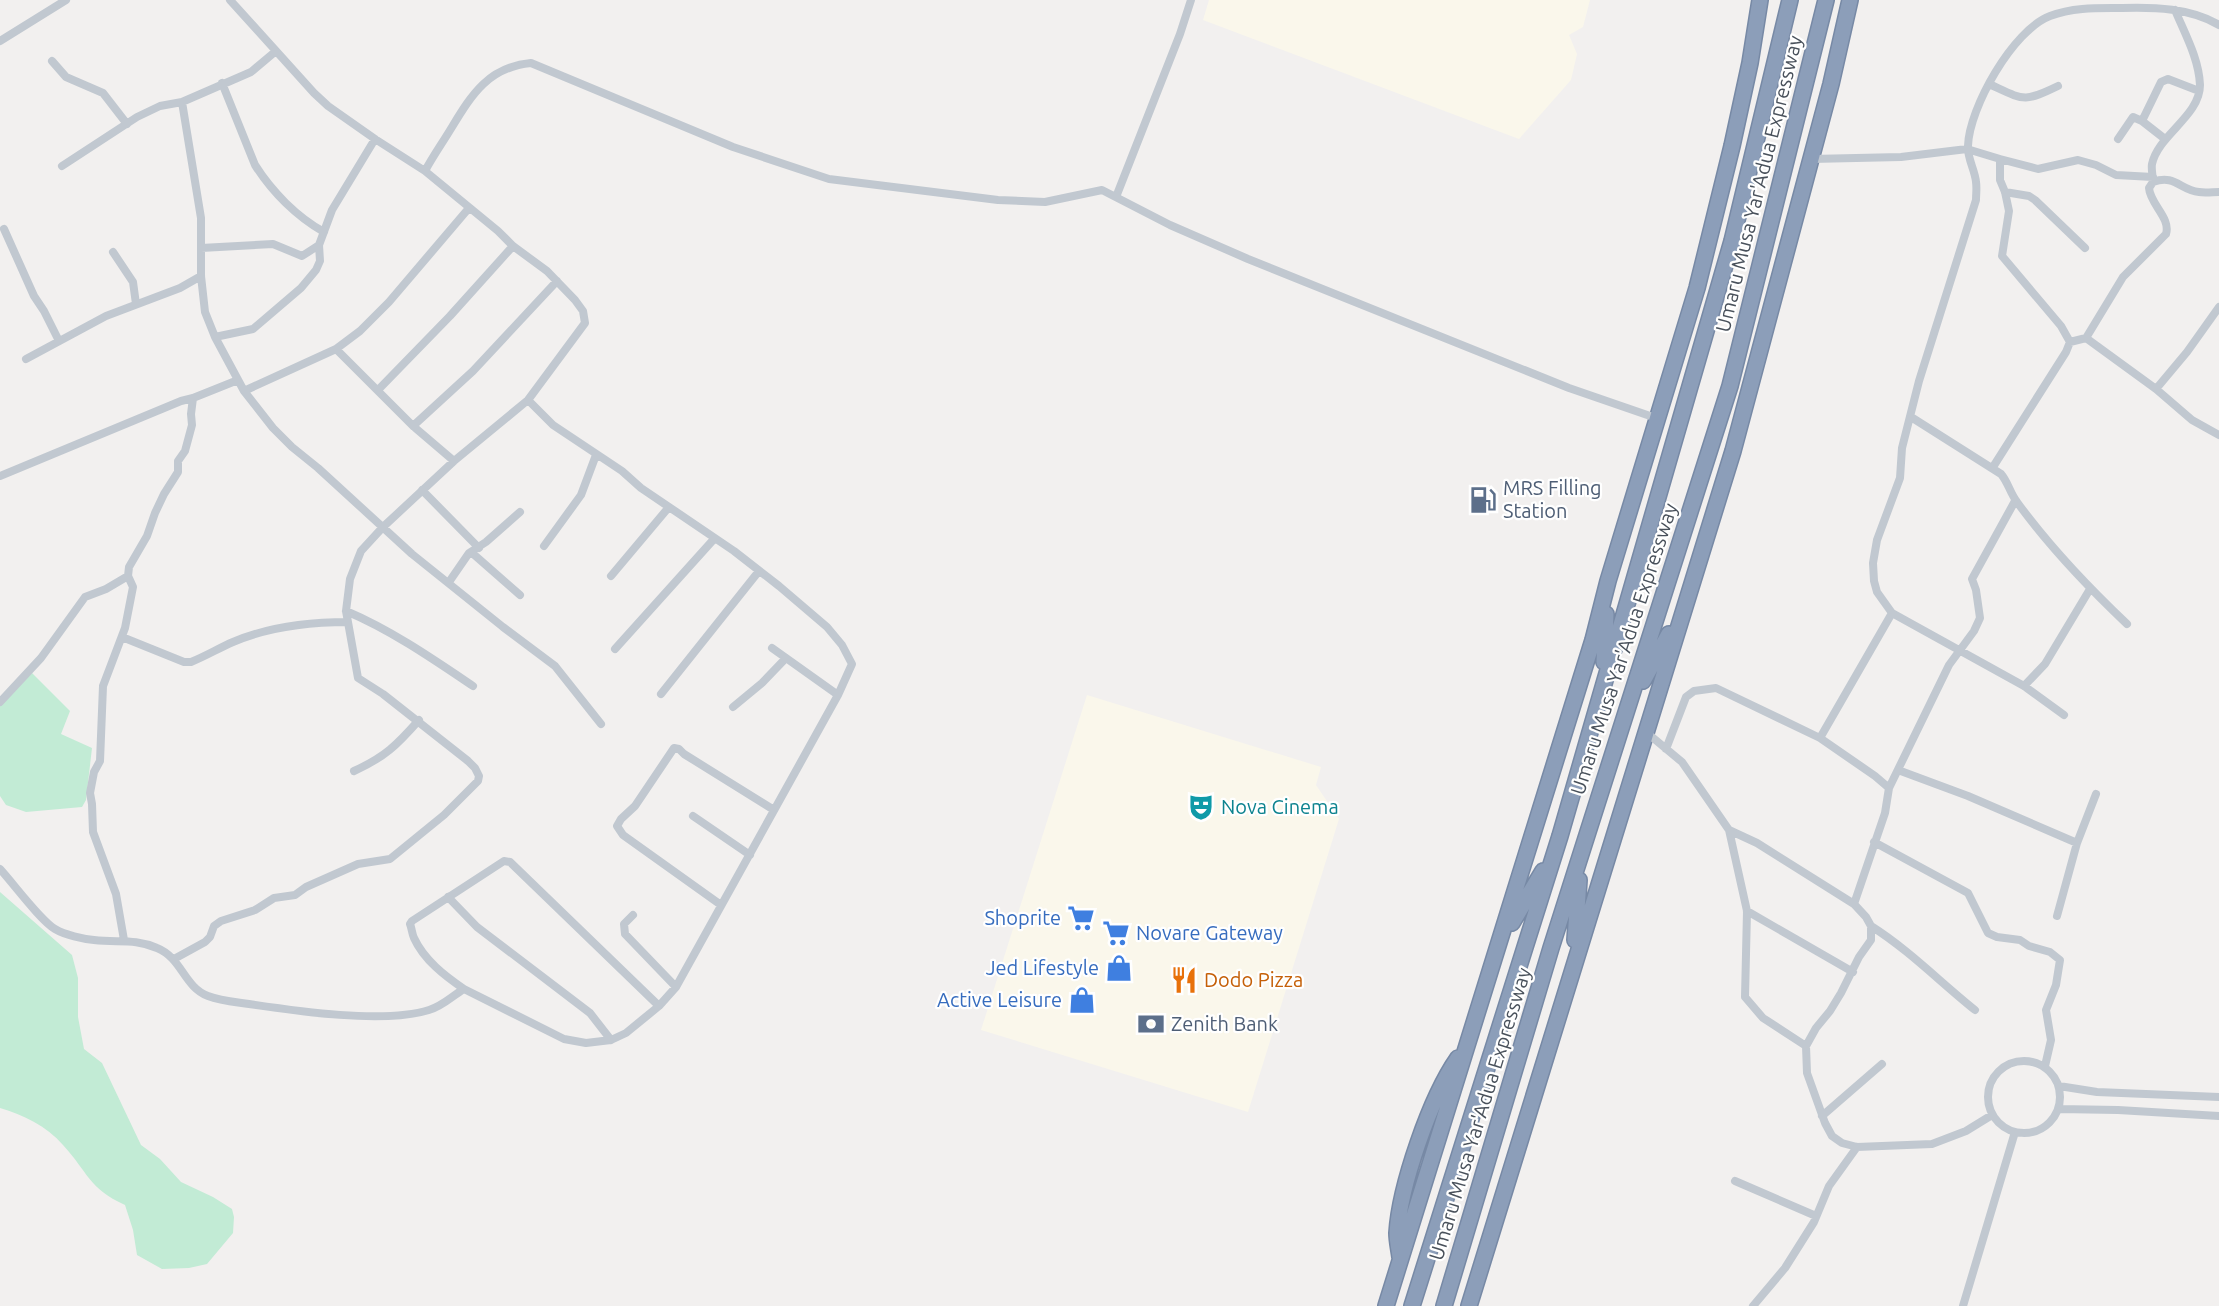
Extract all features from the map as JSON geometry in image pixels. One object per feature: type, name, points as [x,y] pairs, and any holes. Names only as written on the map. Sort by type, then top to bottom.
[{"type":"highway","name":"Umaru Musa Yar'Adua Expressway","points":[[1386,1306],[1593,640],[1608,581],[1640,481],[1656,418],[1697,288],[1732,146],[1760,0]]},
{"type":"highway","name":"Umaru Musa Yar'Adua Expressway","points":[[1412,1306],[1555,851],[1732,241],[1790,0]]},
{"type":"highway","name":"Umaru Musa Yar'Adua Expressway","points":[[1444,1306],[1581,855],[1730,386],[1826,0]]},
{"type":"highway","name":"Umaru Musa Yar'Adua Expressway","points":[[1468,1306],[1733,451],[1811,159],[1850,0]]},
{"type":"highway","points":[[1602,689],[1608,581]]},
{"type":"highway","points":[[1626,713],[1686,603]]},
{"type":"highway","points":[[1499,945],[1555,851]]},
{"type":"highway","points":[[1573,967],[1581,855]]},
{"type":"street","points":[[0,41],[54,2],[66,0]]},
{"type":"street","points":[[1116,197],[1180,34],[1191,0]]},
{"type":"street","points":[[2175,10],[2181,0]]},
{"type":"street","points":[[174,959],[205,942],[210,937],[214,926],[222,921],[255,910],[274,898],[295,895],[306,887],[358,864],[390,859],[444,815],[472,788],[479,776],[475,768],[419,720],[383,693],[358,678],[346,611],[350,579],[361,551],[383,527],[454,461],[528,400],[585,323],[583,311],[557,281],[498,231],[425,171],[328,106],[301,80],[234,1]]},
{"type":"street","points":[[2064,715],[2024,686],[1892,613],[1877,592],[1874,581],[1873,563],[1877,540],[1900,478],[1902,448],[1919,381],[1976,200],[1976,182],[1967,149],[1971,124],[1978,104],[2002,62],[2038,22],[2049,16],[2088,8],[2175,10],[2208,19],[2219,25]]},
{"type":"street","points":[[2070,342],[2086,338],[2094,328],[2115,288],[2166,234],[2165,220],[2150,197],[2149,188],[2153,180],[2152,164],[2161,144],[2192,108],[2199,91],[2198,67],[2175,10]]},
{"type":"street","points":[[62,166],[127,124],[160,106],[182,102],[251,72],[276,51]]},
{"type":"street","points":[[52,62],[66,77],[103,93],[127,124]]},
{"type":"street","points":[[425,171],[476,90],[502,70],[517,64],[531,63],[733,147],[829,179],[998,200],[1045,202],[1102,190],[1170,225],[1322,290],[1569,388],[1656,418]]},
{"type":"street","points":[[2142,121],[2163,81],[2168,80],[2199,91]]},
{"type":"street","points":[[222,83],[255,165],[263,177],[306,222],[324,232]]},
{"type":"street","points":[[1989,84],[2025,99],[2036,97],[2058,86]]},
{"type":"street","points":[[182,102],[201,218],[201,276],[205,312],[214,338],[244,391],[273,428],[292,447],[412,554],[555,666],[601,724]]},
{"type":"street","points":[[2118,139],[2133,117],[2166,139]]},
{"type":"street","points":[[214,338],[253,329],[301,288],[316,270],[320,261],[320,245],[332,210],[375,139]]},
{"type":"street","points":[[1811,159],[1901,157],[1967,149],[2038,169],[2078,160],[2116,174],[2153,180],[2174,180],[2186,188],[2199,192],[2219,192]]},
{"type":"street","points":[[2000,159],[2000,180],[2009,211],[2002,256],[2061,326],[2070,342]]},
{"type":"street","points":[[2005,192],[2029,196],[2035,200],[2085,248]]},
{"type":"street","points":[[244,391],[336,349],[360,332],[389,302],[469,208]]},
{"type":"street","points":[[4,229],[34,296],[44,310],[59,341]]},
{"type":"street","points":[[201,248],[273,244],[303,255],[320,245]]},
{"type":"street","points":[[378,390],[450,316],[513,246]]},
{"type":"street","points":[[114,252],[133,282],[136,304]]},
{"type":"street","points":[[26,359],[106,316],[180,288],[201,276]]},
{"type":"street","points":[[413,426],[473,370],[557,281]]},
{"type":"street","points":[[2156,389],[2187,352],[2219,306]]},
{"type":"street","points":[[2086,338],[2156,389],[2192,420],[2219,435]]},
{"type":"street","points":[[1993,467],[2066,352],[2070,342]]},
{"type":"street","points":[[336,349],[413,426],[454,461]]},
{"type":"street","points":[[0,476],[181,401],[238,380]]},
{"type":"street","points":[[124,940],[116,894],[93,832],[90,793],[94,772],[100,761],[103,686],[122,637],[133,587],[128,576],[129,567],[147,536],[154,513],[178,472],[178,461],[185,451],[192,425],[193,398]]},
{"type":"street","points":[[528,400],[553,425],[622,471],[641,488],[759,571],[827,627],[842,645],[852,664],[838,695],[676,987],[659,1006],[626,1033],[611,1040],[586,1042],[564,1039],[464,989],[443,975],[414,938],[410,924],[504,861],[510,862],[659,1006]]},
{"type":"street","points":[[1911,417],[1993,467],[2005,478],[2015,501],[2090,589],[2127,624]]},
{"type":"street","points":[[544,546],[581,495],[596,455]]},
{"type":"street","points":[[422,490],[475,550],[520,596]]},
{"type":"street","points":[[1854,904],[1885,813],[1889,788],[1949,665],[1960,652],[1980,618],[1972,579],[2015,501]]},
{"type":"street","points":[[611,576],[669,507]]},
{"type":"street","points":[[449,582],[475,550],[520,512]]},
{"type":"street","points":[[615,649],[714,539]]},
{"type":"street","points":[[661,694],[759,571]]},
{"type":"street","points":[[0,702],[41,658],[85,597],[106,589],[128,576]]},
{"type":"street","points":[[2024,686],[2045,664],[2090,589]]},
{"type":"street","points":[[346,611],[383,630],[473,686]]},
{"type":"street","points":[[1820,738],[1892,613]]},
{"type":"street","points":[[122,637],[184,662],[191,662],[233,642],[279,629],[312,622],[348,622]]},
{"type":"street","points":[[772,648],[838,695]]},
{"type":"street","points":[[733,707],[762,683],[786,658]]},
{"type":"street","points":[[1666,749],[1686,696],[1704,688],[1716,688],[1820,738],[1889,788]]},
{"type":"street","points":[[354,771],[378,760],[394,747],[419,720]]},
{"type":"street","points":[[1646,732],[1688,770],[1729,830],[1747,911],[1745,998],[1763,1018],[1806,1046]]},
{"type":"street","points":[[722,905],[623,835],[617,825],[635,806],[674,748],[679,748],[684,754],[774,810]]},
{"type":"street","points":[[1898,770],[1981,801],[2077,843]]},
{"type":"street","points":[[2057,916],[2077,843],[2096,795]]},
{"type":"street","points":[[693,816],[750,855]]},
{"type":"street","points":[[1729,830],[1757,843],[1854,904],[1871,926],[1899,945],[1974,1010]]},
{"type":"street","points":[[1874,842],[1968,893],[1988,933],[1996,937],[2020,940],[2029,946],[2050,952],[2060,960],[2056,985],[2046,1010],[2051,1040],[2045,1066]]},
{"type":"street","points":[[0,869],[54,928],[94,940],[124,940],[156,947],[167,952],[191,983],[208,996],[278,1008],[387,1017],[430,1010],[444,1004],[464,989]]},
{"type":"street","points":[[448,897],[477,927],[590,1013],[611,1040]]},
{"type":"street","points":[[1747,911],[1853,972]]},
{"type":"street","points":[[633,915],[624,924],[625,934],[676,987]]},
{"type":"street","points":[[1871,926],[1871,940],[1806,1046],[1807,1073],[1822,1116],[1833,1136],[1842,1143],[1857,1147],[1932,1144],[1966,1131],[1992,1115]]},
{"type":"street","points":[[2022,1060],[2034,1061],[2045,1066],[2060,1086],[2061,1098],[2053,1120],[2033,1132],[2015,1132],[2000,1124],[1992,1115],[1988,1104],[1988,1091],[1999,1070],[2010,1063],[2022,1060]]},
{"type":"street","points":[[1822,1116],[1882,1064]]},
{"type":"street","points":[[2060,1086],[2097,1092],[2219,1096]]},
{"type":"street","points":[[2058,1109],[2219,1116]]},
{"type":"street","points":[[1962,1306],[2015,1132]]},
{"type":"street","points":[[1753,1306],[1785,1268],[1816,1216],[1829,1186],[1857,1147]]},
{"type":"street","points":[[1735,1181],[1816,1216]]},
{"type":"shaded area","points":[[1209,0],[1590,0],[1583,27],[1569,35],[1577,54],[1571,80],[1519,139],[1203,20]]},
{"type":"shaded area","points":[[1087,695],[1321,767],[1316,785],[1339,819],[1248,1112],[981,1030]]},
{"type":"green space","points":[[32,673],[70,711],[61,734],[92,748],[86,800],[82,807],[26,812],[6,805],[0,796],[0,706]]},
{"type":"green space","points":[[0,892],[72,955],[78,978],[78,1017],[84,1049],[102,1063],[141,1145],[160,1159],[181,1182],[232,1209],[233,1233],[207,1264],[189,1268],[162,1269],[137,1255],[133,1230],[125,1205],[96,1186],[50,1132],[26,1118],[0,1108]]},
{"type":"place","name":"MRS Filling Station","points":[[1483,500]]},
{"type":"place","name":"Nova Cinema","points":[[1201,807]]},
{"type":"place","name":"Shoprite","points":[[1081,918]]},
{"type":"place","name":"Novare Gateway","points":[[1116,933]]},
{"type":"place","name":"Jed Lifestyle","points":[[1119,968]]},
{"type":"place","name":"Dodo Pizza","points":[[1184,980]]},
{"type":"place","name":"Active Leisure","points":[[1082,1000]]},
{"type":"place","name":"Zenith Bank","points":[[1151,1024]]}]
